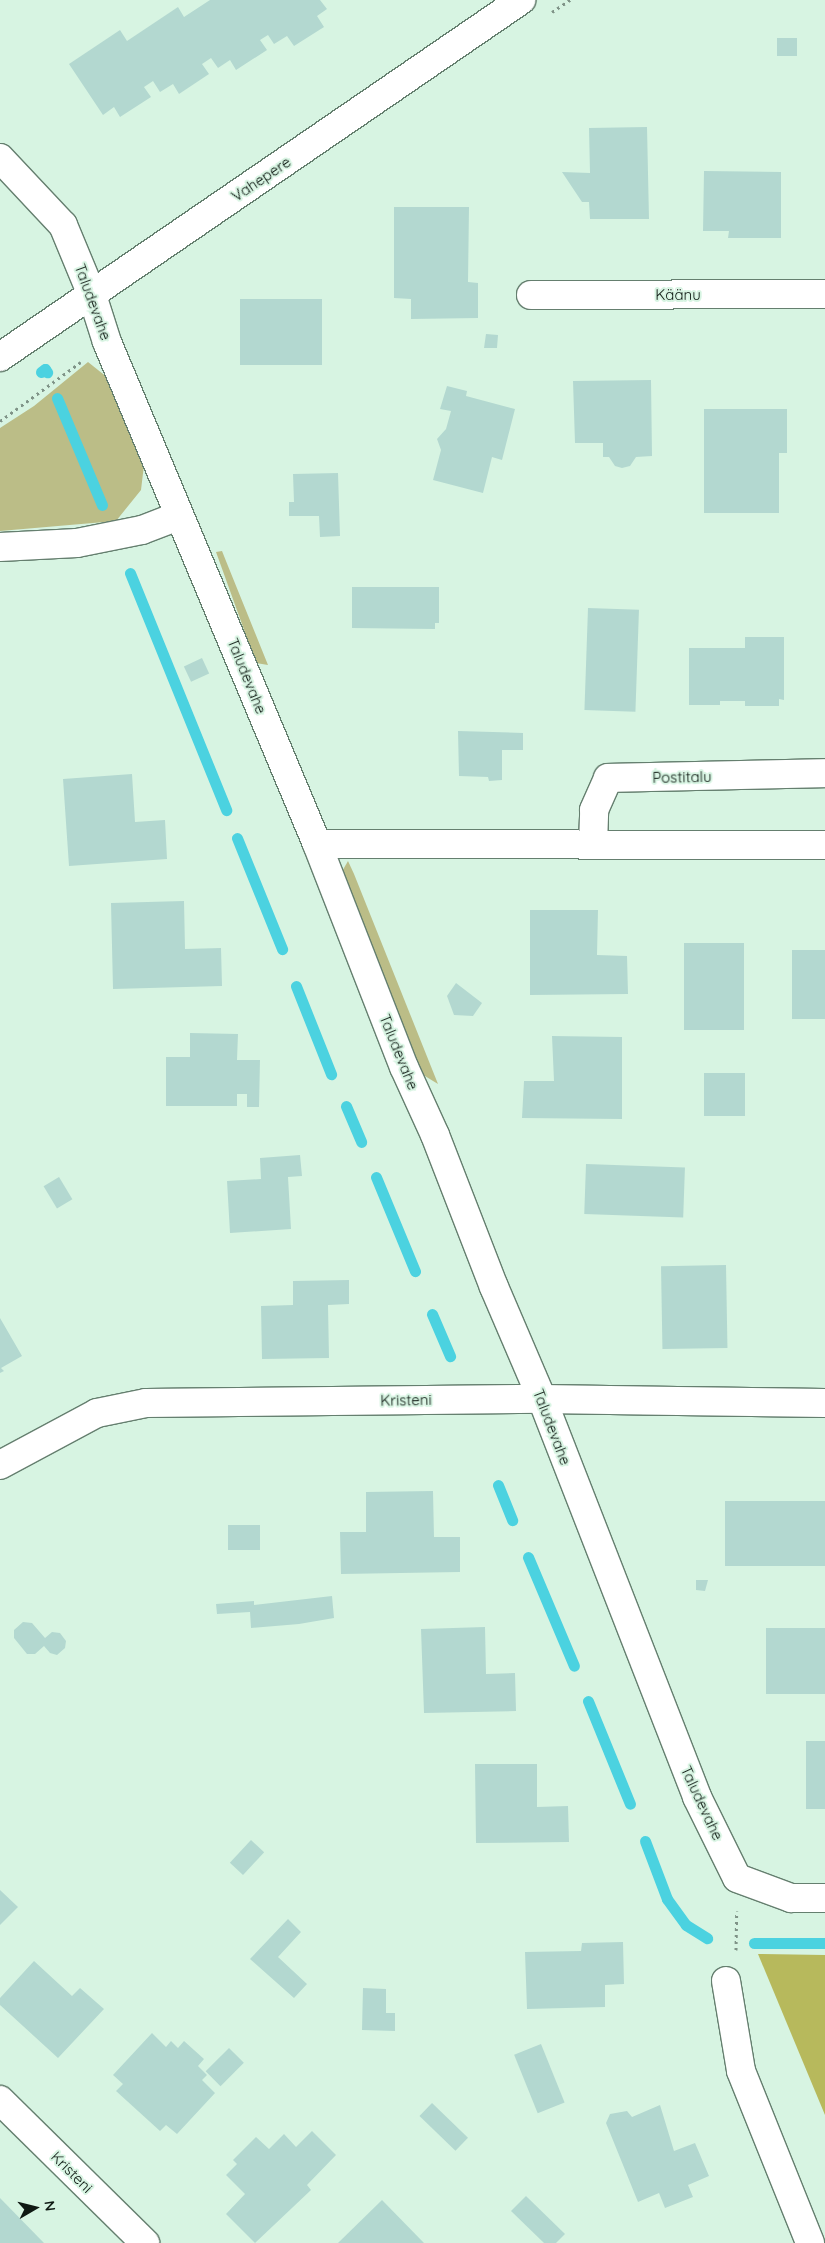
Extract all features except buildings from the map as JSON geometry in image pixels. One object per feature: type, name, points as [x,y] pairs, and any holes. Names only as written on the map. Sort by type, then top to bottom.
[{"type":"street","name":"Vahepere","points":[[0,357],[521,0]]},
{"type":"street","name":"Taludevahe","points":[[0,158],[63,225],[92,295],[107,342],[317,844],[404,1067],[435,1135],[494,1287],[542,1399],[648,1677],[697,1797],[737,1878]]},
{"type":"street","name":"Käänu","points":[[531,296],[825,294]]},
{"type":"street","points":[[0,547],[77,543],[142,530],[180,516]]},
{"type":"street","name":"Postitalu","points":[[593,845],[594,810],[608,778],[825,774]]},
{"type":"street","points":[[317,844],[825,845]]},
{"type":"street","name":"Kristeni","points":[[0,1465],[97,1414],[146,1403],[542,1399],[825,1403]]},
{"type":"street","points":[[737,1878],[791,1898],[825,1898]]},
{"type":"street","points":[[726,1981],[741,2071],[810,2243]]},
{"type":"street","name":"Kristeni","points":[[0,2100],[145,2243]]},
{"type":"path","points":[[0,421],[107,342]]},
{"type":"path","points":[[726,1981],[736,1959],[737,1878]]},
{"type":"green space","points":[[88,362],[108,378],[144,465],[141,490],[116,521],[0,531],[0,428],[34,406]]},
{"type":"green space","points":[[222,551],[268,665],[256,663],[216,552]]},
{"type":"green space","points":[[348,861],[438,1084],[420,1073],[340,875]]},
{"type":"shaded area","points":[[758,1954],[825,1955],[825,2115]]},
{"type":"waterway","points":[[41,372],[45,369],[47,372]]},
{"type":"waterway","points":[[57,398],[102,505]]},
{"type":"waterway","points":[[130,573],[226,810]]},
{"type":"waterway","points":[[237,838],[282,949]]},
{"type":"waterway","points":[[296,986],[331,1074]]},
{"type":"waterway","points":[[346,1106],[361,1142]]},
{"type":"waterway","points":[[376,1177],[415,1271]]},
{"type":"waterway","points":[[432,1314],[450,1356]]},
{"type":"waterway","points":[[498,1485],[512,1520]]},
{"type":"waterway","points":[[528,1557],[574,1666]]},
{"type":"waterway","points":[[588,1701],[630,1804]]},
{"type":"waterway","points":[[645,1841],[667,1899],[686,1925],[707,1938]]},
{"type":"waterway","points":[[754,1943],[825,1943]]}]
